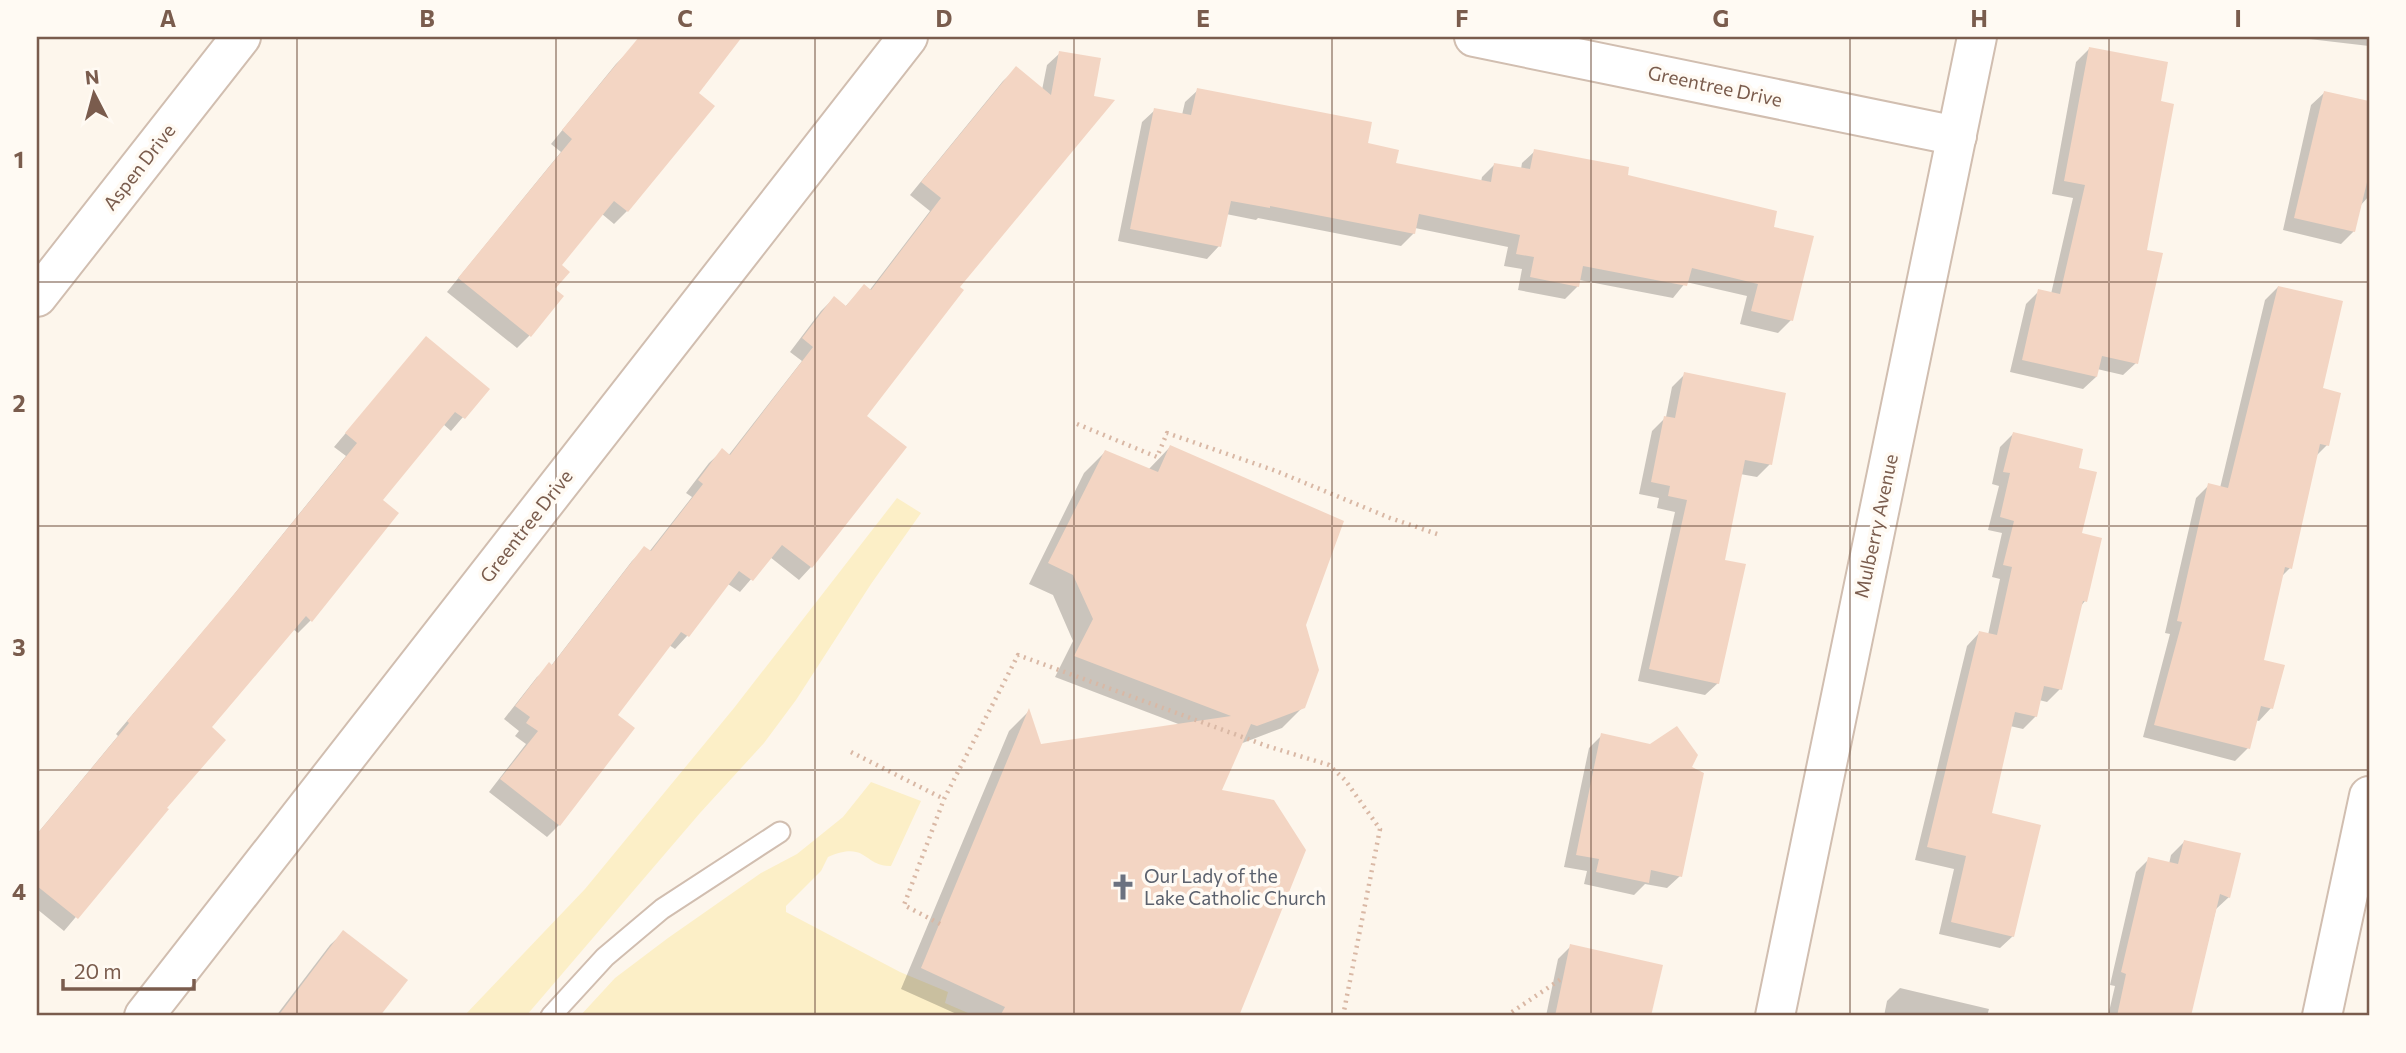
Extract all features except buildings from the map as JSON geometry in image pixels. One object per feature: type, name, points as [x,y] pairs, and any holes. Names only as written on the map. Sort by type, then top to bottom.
[{"type":"street","name":"Aspen Drive","points":[[37,297],[241,37]]},
{"type":"street","name":"Greentree Drive","points":[[144,1016],[908,37]]},
{"type":"street","name":"Greentree Drive","points":[[1474,37],[1956,136]]},
{"type":"street","name":"Mulberry Avenue","points":[[1775,1016],[1977,37]]},
{"type":"street","points":[[2322,1016],[2369,796]]},
{"type":"lane","points":[[551,1016],[605,957],[662,909],[780,832]]},
{"type":"path","points":[[1077,424],[1157,457],[1167,433],[1276,471],[1440,536]]},
{"type":"path","points":[[940,924],[904,905],[944,799],[971,741],[1018,655],[1267,746],[1329,765],[1345,780],[1380,829],[1343,1016]]},
{"type":"path","points":[[850,752],[944,799]]},
{"type":"path","points":[[1506,1016],[1563,977]]},
{"type":"sand","points":[[897,498],[921,513],[871,584],[796,700],[764,743],[700,813],[526,1016],[464,1016],[585,889],[734,708]]},
{"type":"sand","points":[[871,782],[921,801],[891,866],[875,863],[851,851],[828,857],[821,871],[786,906],[786,912],[900,972],[948,992],[945,1003],[975,1016],[580,1016],[615,978],[668,938],[761,873],[797,854],[843,817]]},
{"type":"place","name":"Our Lady of the Lake Catholic Church","points":[[1123,887]]}]
